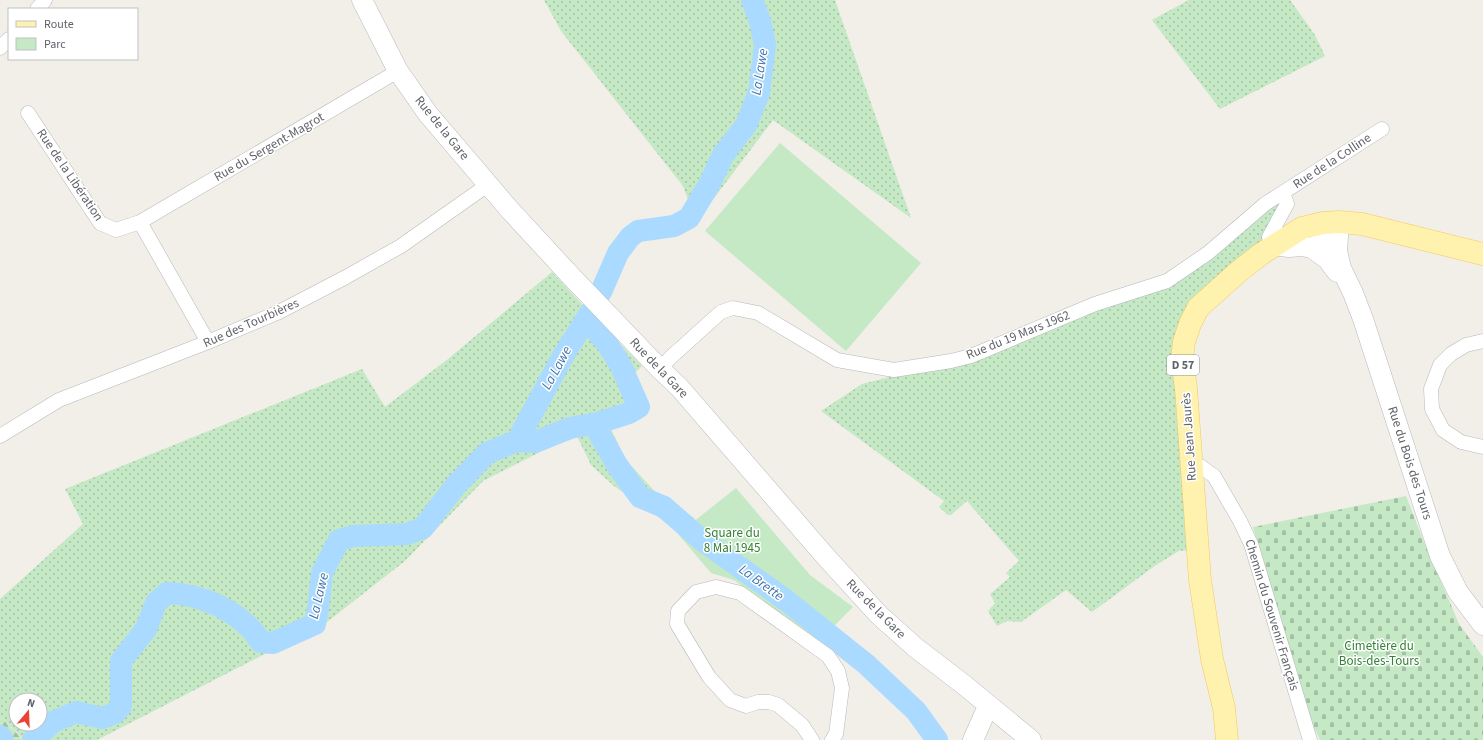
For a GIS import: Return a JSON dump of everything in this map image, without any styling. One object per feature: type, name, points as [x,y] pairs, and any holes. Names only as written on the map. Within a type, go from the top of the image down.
[{"type":"main road","name":"Rue de la Gare","points":[[362,0],[398,72],[428,114],[509,209],[569,274],[679,387],[826,557],[879,615],[916,648],[1031,740]]},
{"type":"main road","name":"Rue Jean Jaurès","points":[[1227,740],[1224,708],[1211,651],[1200,580],[1182,359],[1184,342],[1190,324],[1198,308],[1238,272],[1273,245],[1302,228],[1331,222],[1362,224],[1483,254]]},
{"type":"main road","points":[[1326,258],[1321,243],[1320,234],[1331,222]]},
{"type":"main road","points":[[1331,222],[1341,268],[1353,293]]},
{"type":"main road","points":[[1273,245],[1290,247],[1302,246],[1312,248],[1326,258],[1353,293]]},
{"type":"main road","name":"Rue du Bois des Tours","points":[[1353,293],[1440,556],[1458,592],[1483,625]]},
{"type":"main road","points":[[973,740],[985,712],[991,707]]},
{"type":"street","points":[[38,8],[45,0]]},
{"type":"street","points":[[0,48],[8,40]]},
{"type":"street","name":"Rue du Sergent-Magrot","points":[[140,222],[398,72]]},
{"type":"street","name":"Rue de la Libération","points":[[28,113],[100,223],[116,230],[140,222]]},
{"type":"street","name":"Rue de la Colline","points":[[1283,193],[1382,129]]},
{"type":"street","name":"Rue des Tourbières","points":[[0,436],[59,400],[208,342],[279,312],[402,246],[489,184]]},
{"type":"street","points":[[1273,245],[1269,237],[1287,204],[1283,193]]},
{"type":"street","name":"Rue du 19 Mars 1962","points":[[660,369],[671,357],[721,312],[733,308],[758,313],[837,360],[894,370],[951,361],[971,356],[1095,304],[1167,281],[1208,254],[1265,204],[1283,193]]},
{"type":"street","points":[[140,222],[208,342]]},
{"type":"street","points":[[1483,341],[1466,345],[1451,354],[1440,366],[1431,389],[1432,409],[1443,430],[1461,442],[1483,447]]},
{"type":"street","name":"Chemin du Souvenir Français","points":[[1191,462],[1200,466],[1214,476],[1240,521],[1251,544],[1310,740]]},
{"type":"street","points":[[812,740],[802,725],[778,705],[769,702],[758,702],[746,706],[730,700],[709,676],[677,624],[678,611],[696,592],[716,587],[740,593],[828,656],[838,671],[842,688],[836,734],[832,740]]},
{"type":"green space","points":[[544,0],[835,0],[911,218],[773,120],[696,222],[683,186],[561,31]]},
{"type":"green space","points":[[1189,0],[1290,0],[1315,35],[1325,56],[1220,109],[1152,20]]},
{"type":"green space","points":[[780,143],[921,263],[846,351],[705,231]]},
{"type":"green space","points":[[1283,193],[1274,228],[1190,324],[1197,549],[1179,551],[1156,565],[1092,612],[1066,590],[1021,622],[1007,621],[997,626],[988,611],[995,603],[990,594],[1010,577],[1006,573],[1019,561],[967,501],[951,515],[948,515],[939,507],[944,501],[821,411],[862,384],[971,356],[1167,281]]},
{"type":"green space","points":[[552,272],[642,366],[630,378],[644,410],[609,425],[626,460],[660,497],[694,518],[674,528],[614,486],[591,465],[576,434],[483,481],[405,561],[327,622],[97,740],[24,740],[16,732],[48,732],[48,692],[8,692],[8,724],[0,716],[0,599],[83,524],[65,489],[362,369],[385,407],[448,359]]},
{"type":"green space","name":"Square du 8 Mai 1945","points":[[736,488],[810,575],[853,607],[819,641],[734,580],[711,573],[678,534]]},
{"type":"green space","name":"Cimetière du Bois-des-Tours","points":[[1406,496],[1459,624],[1483,657],[1483,740],[1320,740],[1309,716],[1253,527]]},
{"type":"green space","points":[[0,716],[8,724],[8,732],[15,732],[23,740],[0,740]]},
{"type":"waterway","name":"La Lawe","points":[[601,292],[618,253],[630,237],[638,231],[674,226],[689,218],[710,183],[723,155],[746,125],[759,93],[765,45],[760,21],[752,0]]},
{"type":"waterway","name":"La Lawe","points":[[33,740],[53,722],[76,712],[102,718],[115,713],[121,706],[121,661],[146,629],[156,603],[167,593],[194,597],[208,601],[220,607],[243,622],[253,631],[261,642],[273,643],[315,624],[322,573],[339,540],[353,536],[407,534],[423,528],[456,485],[487,453],[517,441],[563,356],[590,313]]},
{"type":"waterway","name":"La Brette","points":[[587,320],[608,345],[621,366],[639,407],[629,413],[598,423],[599,433],[617,465],[640,497],[664,507],[703,541],[787,601],[866,664],[916,711],[937,740]]},
{"type":"waterway","points":[[517,441],[535,442],[570,428],[598,423]]},
{"type":"waterway","name":"La Lawe","points":[[0,736],[3,740]]}]
